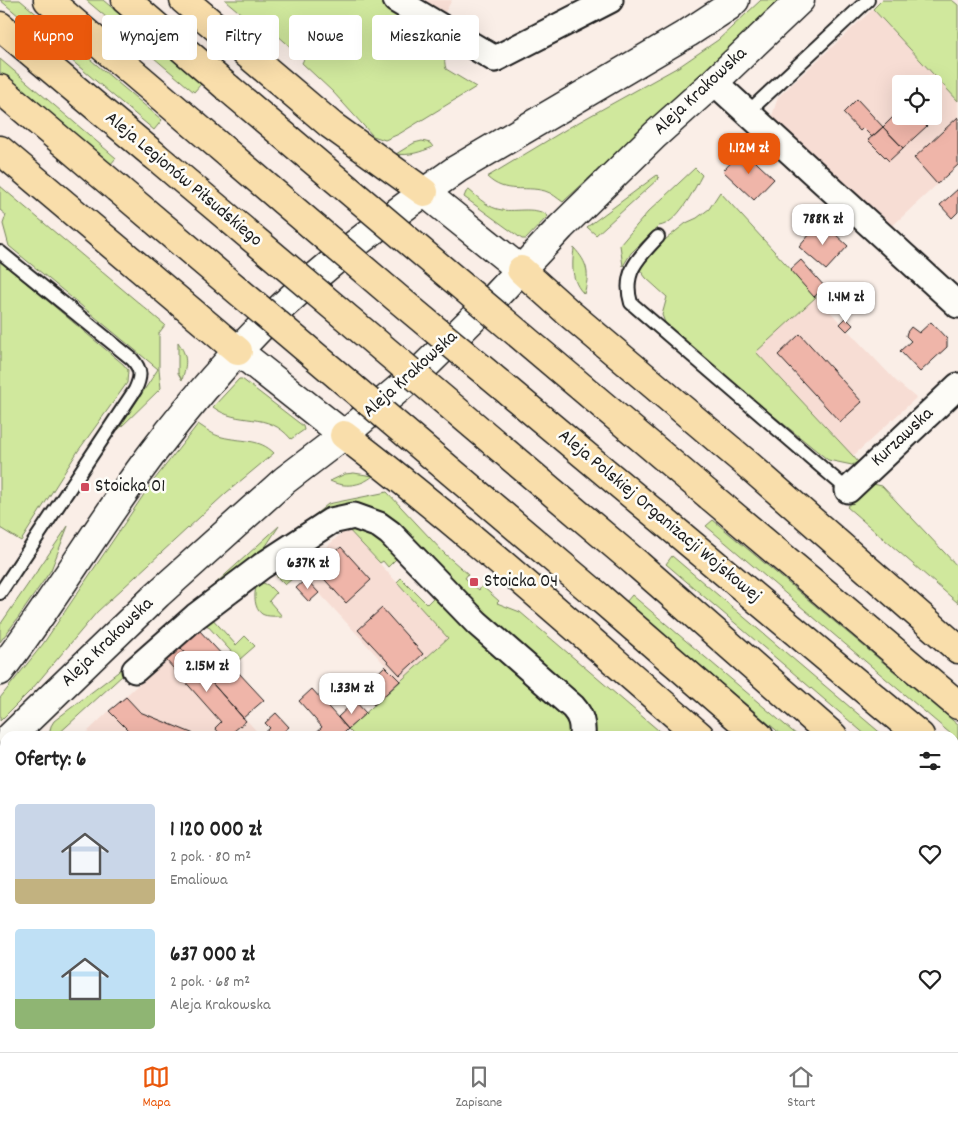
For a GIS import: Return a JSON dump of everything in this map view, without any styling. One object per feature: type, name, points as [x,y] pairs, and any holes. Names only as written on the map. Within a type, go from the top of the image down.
[{"type":"highway","name":"Aleja Polskiej Organizacji Wojskowej","points":[[48,0],[397,298],[914,731]]},
{"type":"highway","points":[[126,0],[958,705]]},
{"type":"highway","points":[[184,0],[331,125],[424,192]]},
{"type":"highway","name":"Aleja Legionów Piłsudskiego","points":[[0,26],[636,563],[827,731]]},
{"type":"highway","points":[[0,89],[599,597],[753,731]]},
{"type":"highway","points":[[0,150],[238,351]]},
{"type":"highway","points":[[521,270],[958,649]]},
{"type":"highway","points":[[344,435],[502,564],[694,731]]},
{"type":"main road","points":[[0,670],[28,635],[115,504],[189,406],[256,332],[327,267],[424,192],[498,144],[688,33],[735,0]]},
{"type":"main road","name":"Aleja Krakowska","points":[[19,731],[158,594],[285,480],[344,435],[422,369],[561,227],[800,0]]},
{"type":"main road","points":[[424,192],[521,270]]},
{"type":"main road","points":[[238,351],[344,435]]},
{"type":"street","points":[[396,0],[496,60],[610,0]]},
{"type":"street","points":[[714,82],[958,305]]},
{"type":"street","name":"Kurzawska","points":[[848,490],[958,386]]},
{"type":"street","points":[[135,670],[196,616],[262,566],[332,521],[354,516],[379,525],[390,533],[477,623],[579,713],[582,721],[582,731]]},
{"type":"lane","points":[[748,112],[868,0]]},
{"type":"lane","points":[[658,237],[637,259],[630,273],[628,292],[631,304],[848,490]]},
{"type":"lane","points":[[0,252],[132,359],[138,366],[141,374],[136,390],[0,593]]},
{"type":"shaded area","points":[[420,0],[452,0],[444,14]]},
{"type":"shaded area","points":[[873,9],[934,75],[892,75],[892,125],[942,125],[942,84],[958,101],[958,165],[889,229],[771,119],[778,97]]},
{"type":"shaded area","points":[[816,297],[897,382],[916,398],[853,456],[756,352]]},
{"type":"shaded area","points":[[347,528],[448,638],[400,681],[300,572]]},
{"type":"shaded area","points":[[180,647],[256,731],[88,731]]},
{"type":"green space","points":[[0,0],[20,0],[38,15],[18,15]]},
{"type":"green space","points":[[86,0],[103,0],[120,15],[104,15]]},
{"type":"green space","points":[[225,0],[382,0],[405,15],[372,15],[372,60],[445,60],[446,69],[476,87],[399,134],[385,140],[373,136],[333,92],[302,63],[304,60],[362,60],[362,15],[289,15],[289,46],[279,37],[279,15],[243,15]]},
{"type":"green space","points":[[761,0],[781,0],[563,202],[545,191],[508,188],[494,183],[487,177],[570,127],[680,66],[718,40]]},
{"type":"green space","points":[[882,0],[952,0],[958,5],[958,101],[942,84],[942,75],[934,75],[873,9]]},
{"type":"green space","points":[[0,59],[116,158],[110,165],[0,72]]},
{"type":"green space","points":[[71,60],[91,60],[162,120],[154,130]]},
{"type":"green space","points":[[156,60],[173,60],[201,84],[194,92]]},
{"type":"green space","points":[[422,141],[430,143],[433,147],[410,154],[396,154],[414,143]]},
{"type":"green space","points":[[695,168],[702,175],[684,205],[672,219],[666,224],[659,226],[631,253],[623,266],[620,245],[648,212]]},
{"type":"green space","points":[[657,175],[659,178],[596,235],[587,227]]},
{"type":"green space","points":[[0,186],[165,325],[159,333],[161,388],[118,430],[158,369],[9,246],[3,224],[6,215],[0,210]]},
{"type":"green space","points":[[469,190],[484,203],[497,209],[532,210],[548,216],[526,239],[522,239],[464,197]]},
{"type":"green space","points":[[720,192],[816,297],[756,352],[858,462],[852,465],[828,460],[668,330],[662,315],[667,297],[640,270],[645,256],[686,223],[709,209]]},
{"type":"green space","points":[[574,248],[585,264],[587,280],[584,294],[577,284],[573,273]]},
{"type":"green space","points":[[0,261],[128,370],[127,383],[78,451],[21,541],[0,528]]},
{"type":"green space","points":[[178,342],[186,360],[182,380],[178,373]]},
{"type":"green space","points":[[239,379],[242,379],[303,426],[304,430],[291,439],[282,430],[263,421],[233,416],[213,407]]},
{"type":"green space","points":[[198,424],[219,436],[250,441],[268,448],[274,453],[226,493],[97,612],[32,689],[0,721],[0,698],[43,644],[151,484]]},
{"type":"green space","points":[[354,473],[373,476],[363,482],[352,485],[341,485],[330,481],[345,474]]},
{"type":"green space","points":[[873,484],[882,486],[958,567],[958,603],[847,507]]},
{"type":"green space","points":[[387,492],[445,554],[468,574],[465,578],[479,590],[482,586],[499,601],[497,603],[520,612],[659,731],[595,731],[594,721],[588,707],[506,639],[393,524],[294,532],[328,504]]},
{"type":"green space","points":[[713,520],[958,725],[958,731],[947,731],[706,526]]},
{"type":"green space","points":[[68,526],[51,570],[0,642],[0,625]]},
{"type":"green space","points":[[279,526],[258,558],[225,582],[61,731],[50,731],[54,721],[118,672]]},
{"type":"green space","points":[[345,526],[364,527],[397,554],[396,559],[388,567],[383,561],[380,563]]},
{"type":"green space","points":[[672,556],[878,731],[861,731],[666,564]]},
{"type":"green space","points":[[288,561],[293,562],[301,571],[285,585],[277,577],[276,570]]},
{"type":"green space","points":[[401,578],[427,604],[438,593],[570,717],[570,731],[350,731],[348,729],[448,638],[397,582]]},
{"type":"green space","points":[[263,583],[276,593],[269,601],[282,616],[264,615],[257,609],[256,587]]},
{"type":"green space","points":[[632,595],[792,731],[777,731],[626,602]]},
{"type":"green space","points":[[210,616],[236,645],[245,636],[255,646],[239,660],[205,623]]},
{"type":"building","points":[[857,99],[883,127],[872,137],[863,128],[860,131],[843,113]]},
{"type":"building","points":[[958,117],[958,165],[937,184],[914,158]]},
{"type":"building","points":[[892,118],[892,125],[927,126],[903,148],[883,127]]},
{"type":"building","points":[[883,127],[903,148],[889,161],[868,140]]},
{"type":"building","points":[[743,150],[774,179],[754,200],[723,171]]},
{"type":"building","points":[[958,189],[958,212],[952,218],[940,205]]},
{"type":"building","points":[[821,221],[848,246],[826,270],[799,247]]},
{"type":"building","points":[[801,260],[825,287],[814,297],[790,270]]},
{"type":"building","points":[[846,318],[853,325],[847,331],[840,324]]},
{"type":"building","points":[[931,322],[947,339],[947,347],[920,372],[900,351],[911,341],[906,336],[911,327],[919,333]]},
{"type":"building","points":[[800,334],[862,402],[840,422],[778,355]]},
{"type":"building","points":[[341,547],[371,580],[346,603],[316,570]]},
{"type":"building","points":[[306,579],[319,593],[309,602],[296,588]]},
{"type":"building","points":[[382,608],[423,654],[400,675],[358,630]]},
{"type":"building","points":[[199,630],[264,700],[243,718],[180,647]]},
{"type":"building","points":[[180,647],[246,721],[234,731],[218,731],[215,728],[221,722],[166,660]]},
{"type":"building","points":[[385,666],[400,681],[374,705],[360,690]]},
{"type":"building","points":[[312,689],[348,729],[346,731],[318,731],[322,727],[299,701]]},
{"type":"building","points":[[126,697],[140,712],[187,731],[129,731],[109,711]]},
{"type":"building","points":[[355,701],[366,713],[348,729],[338,717]]},
{"type":"building","points":[[276,713],[289,727],[284,731],[267,731],[270,728],[265,723]]},
{"type":"place","name":"Stoicka 01","points":[[85,487]]},
{"type":"place","name":"Stoicka 04","points":[[474,582]]}]
